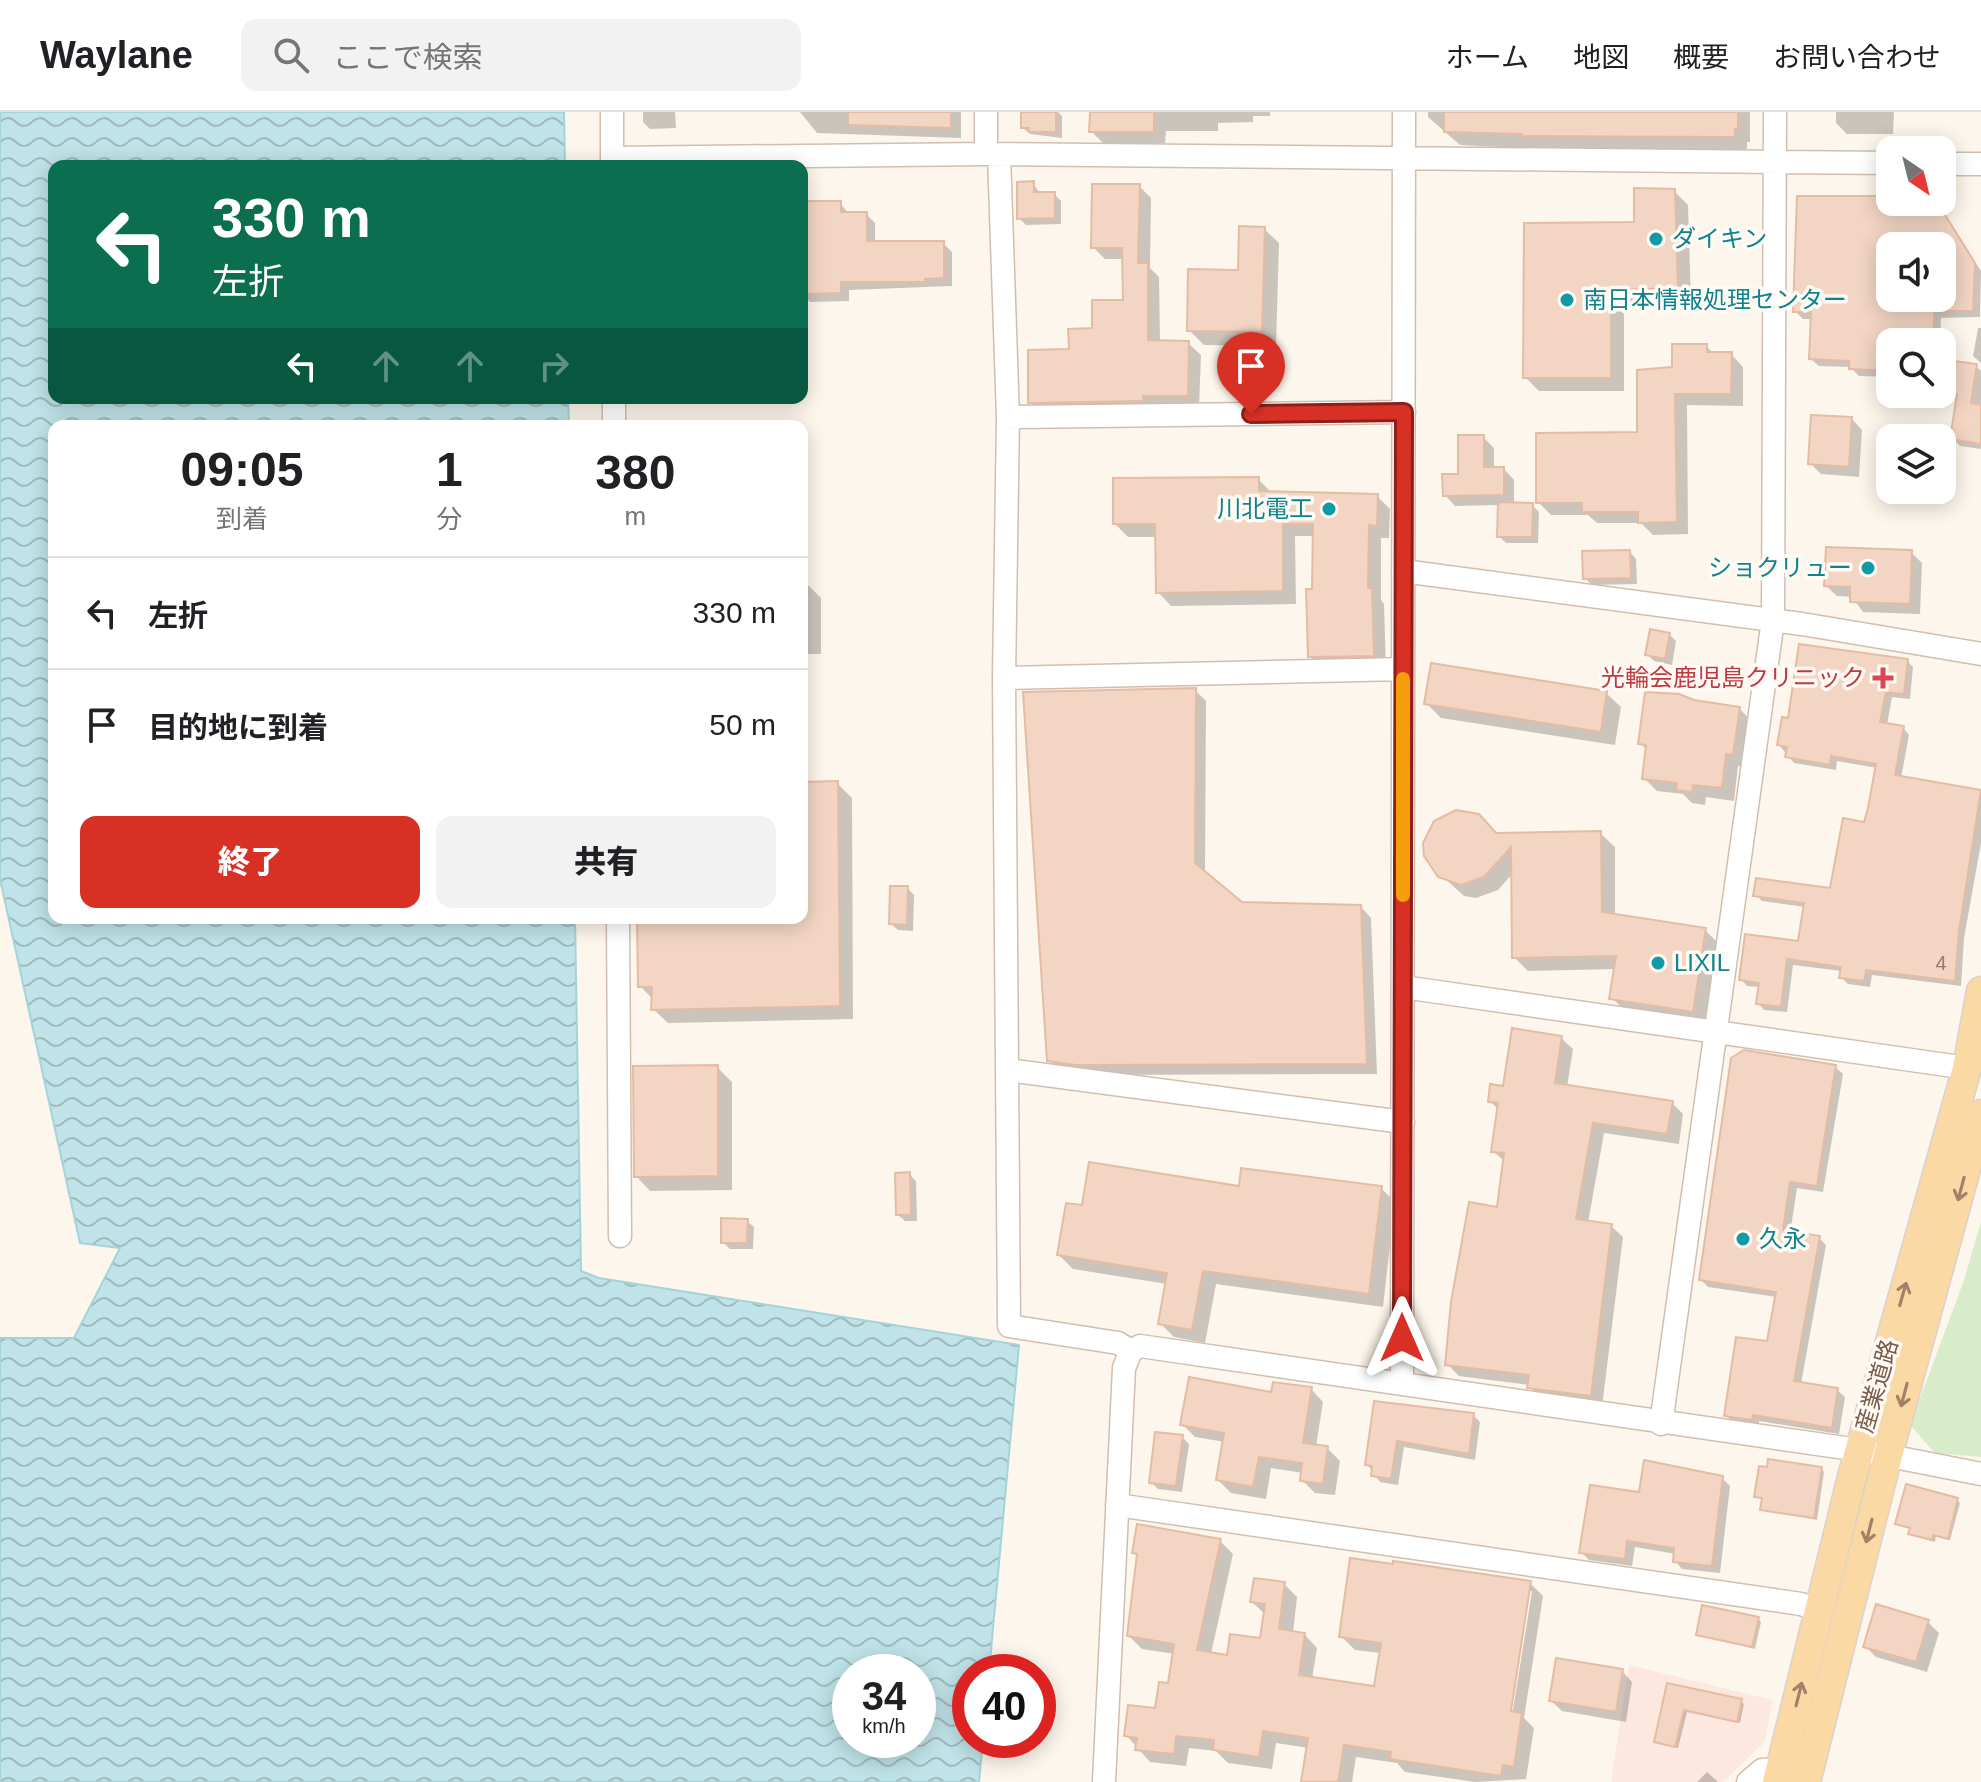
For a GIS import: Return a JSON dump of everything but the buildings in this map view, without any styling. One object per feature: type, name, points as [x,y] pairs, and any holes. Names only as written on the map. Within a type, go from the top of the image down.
[{"type":"main road","name":"産業道路","points":[[1778,1776],[1859,1450],[1967,1068],[1981,991]]},
{"type":"main road","name":"産業道路","points":[[1806,1782],[1888,1455],[1981,1114]]},
{"type":"street","points":[[612,112],[612,160]]},
{"type":"street","points":[[986,112],[993,155],[1008,417],[1004,678],[1009,1326],[1118,1343],[1131,1351]]},
{"type":"street","points":[[1402,1383],[1404,112]]},
{"type":"street","points":[[1661,1424],[1773,620],[1775,112]]},
{"type":"street","points":[[721,160],[993,155],[1876,163]]},
{"type":"street","points":[[1956,164],[1981,164]]},
{"type":"street","points":[[1008,417],[1404,412]]},
{"type":"street","points":[[1403,571],[1773,620],[1981,654]]},
{"type":"street","points":[[1004,678],[1403,669]]},
{"type":"street","points":[[618,924],[620,1236]]},
{"type":"street","points":[[1403,987],[1967,1068]]},
{"type":"street","points":[[1007,1070],[1403,1122]]},
{"type":"street","points":[[1104,1782],[1124,1368],[1131,1351],[1140,1346],[1661,1424],[1859,1450],[1981,1474]]},
{"type":"street","points":[[1117,1505],[1801,1604],[1820,1611]]},
{"type":"street","points":[[1748,1782],[1762,1770],[1778,1776]]},
{"type":"shaded area","points":[[1629,1665],[1773,1700],[1764,1743],[1723,1782],[1611,1782]]},
{"type":"green space","points":[[1981,1222],[1981,1457],[1935,1453],[1910,1425],[1963,1283]]},
{"type":"water","points":[[0,112],[564,112],[565,160],[48,160],[48,404],[568,404],[569,420],[48,420],[48,924],[575,924],[581,1271],[599,1278],[1019,1345],[991,1654],[952,1654],[952,1758],[981,1758],[979,1782],[0,1782],[0,1338],[74,1338],[120,1248],[80,1243],[0,879]]},
{"type":"slow traffic","points":[[1403,679],[1403,895]]},
{"type":"place","name":"ダイキン","points":[[1656,239]]},
{"type":"place","name":"南日本情報処理センター","points":[[1567,300]]},
{"type":"place","name":"川北電工","points":[[1329,509]]},
{"type":"place","name":"ショクリュー","points":[[1868,568]]},
{"type":"place","name":"光輪会鹿児島クリニック","points":[[1883,678]]},
{"type":"place","name":"LIXIL","points":[[1658,963]]},
{"type":"place","name":"久永","points":[[1743,1239]]},
{"type":"route","points":[[1251,414],[1404,412],[1402,1338]]}]
